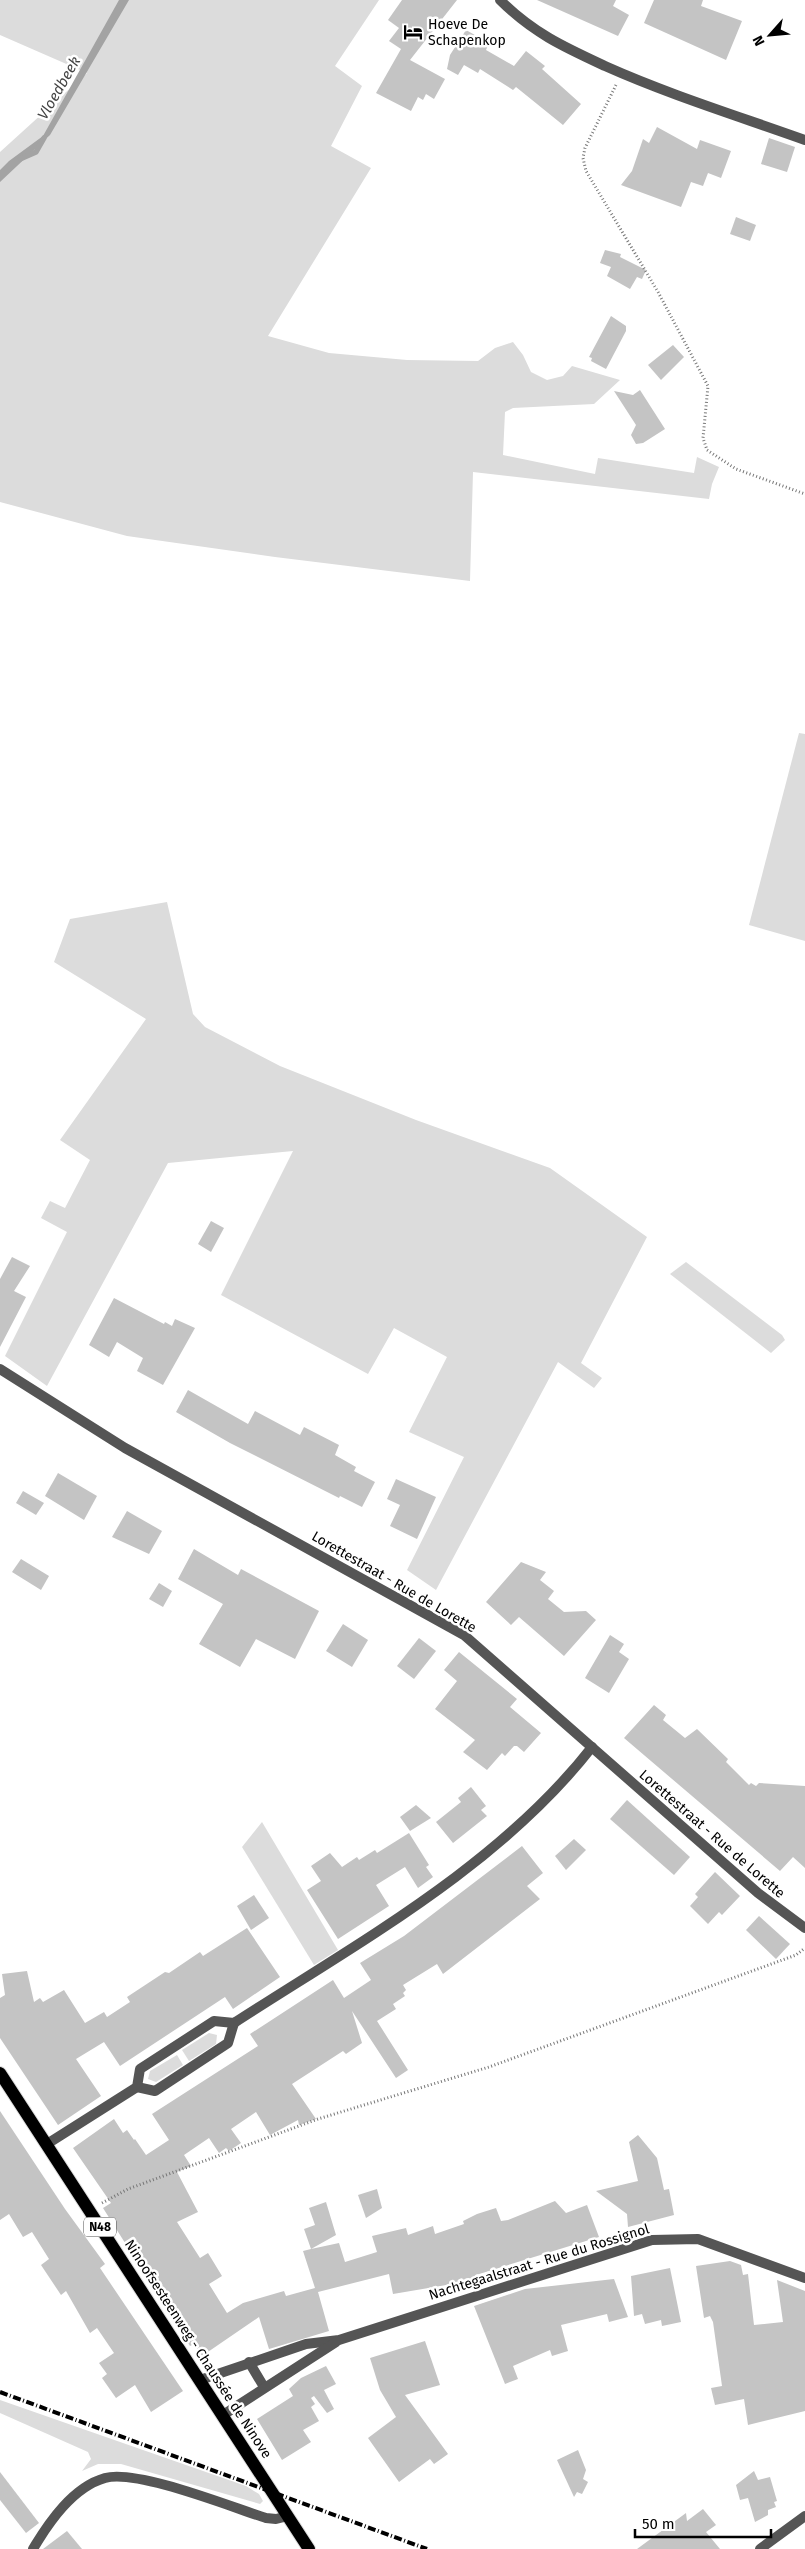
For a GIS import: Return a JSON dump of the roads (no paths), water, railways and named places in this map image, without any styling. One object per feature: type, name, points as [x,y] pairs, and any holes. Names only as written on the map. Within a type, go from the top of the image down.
[{"type":"main road","name":"Ninoofsesteenweg - Chaussée de Ninove","points":[[0,2073],[288,2516]]},
{"type":"main road","name":"N48","points":[[288,2516],[309,2549]]},
{"type":"street","points":[[500,0],[519,19],[538,33],[621,73],[674,95],[805,140]]},
{"type":"street","name":"Lorettestraat - Rue de Lorette","points":[[0,1369],[125,1448],[451,1627],[480,1648],[758,1893],[805,1928]]},
{"type":"street","points":[[137,2087],[140,2069],[214,2021],[234,2023],[422,1900],[481,1858],[518,1827],[575,1769],[592,1747]]},
{"type":"street","points":[[47,2144],[137,2087],[155,2091],[228,2043],[234,2023]]},
{"type":"street","name":"Nachtegaalstraat - Rue du Rossignol","points":[[200,2380],[306,2344],[339,2340],[652,2240],[698,2239],[805,2278]]},
{"type":"street","name":"Nachtegaalstraat - Rue du Rossignol","points":[[223,2415],[264,2386],[339,2340]]},
{"type":"street","points":[[249,2362],[264,2386]]},
{"type":"street","points":[[33,2549],[74,2495],[105,2478],[121,2476],[142,2480],[266,2518],[276,2519],[288,2516]]},
{"type":"street","points":[[760,2549],[805,2516]]},
{"type":"waterway","name":"Vloedbeek","points":[[20,159],[36,152],[44,138]]},
{"type":"railway","points":[[0,2392],[427,2549]]},
{"type":"place","name":"Hoeve De Schapenkop","points":[[413,32]]}]
